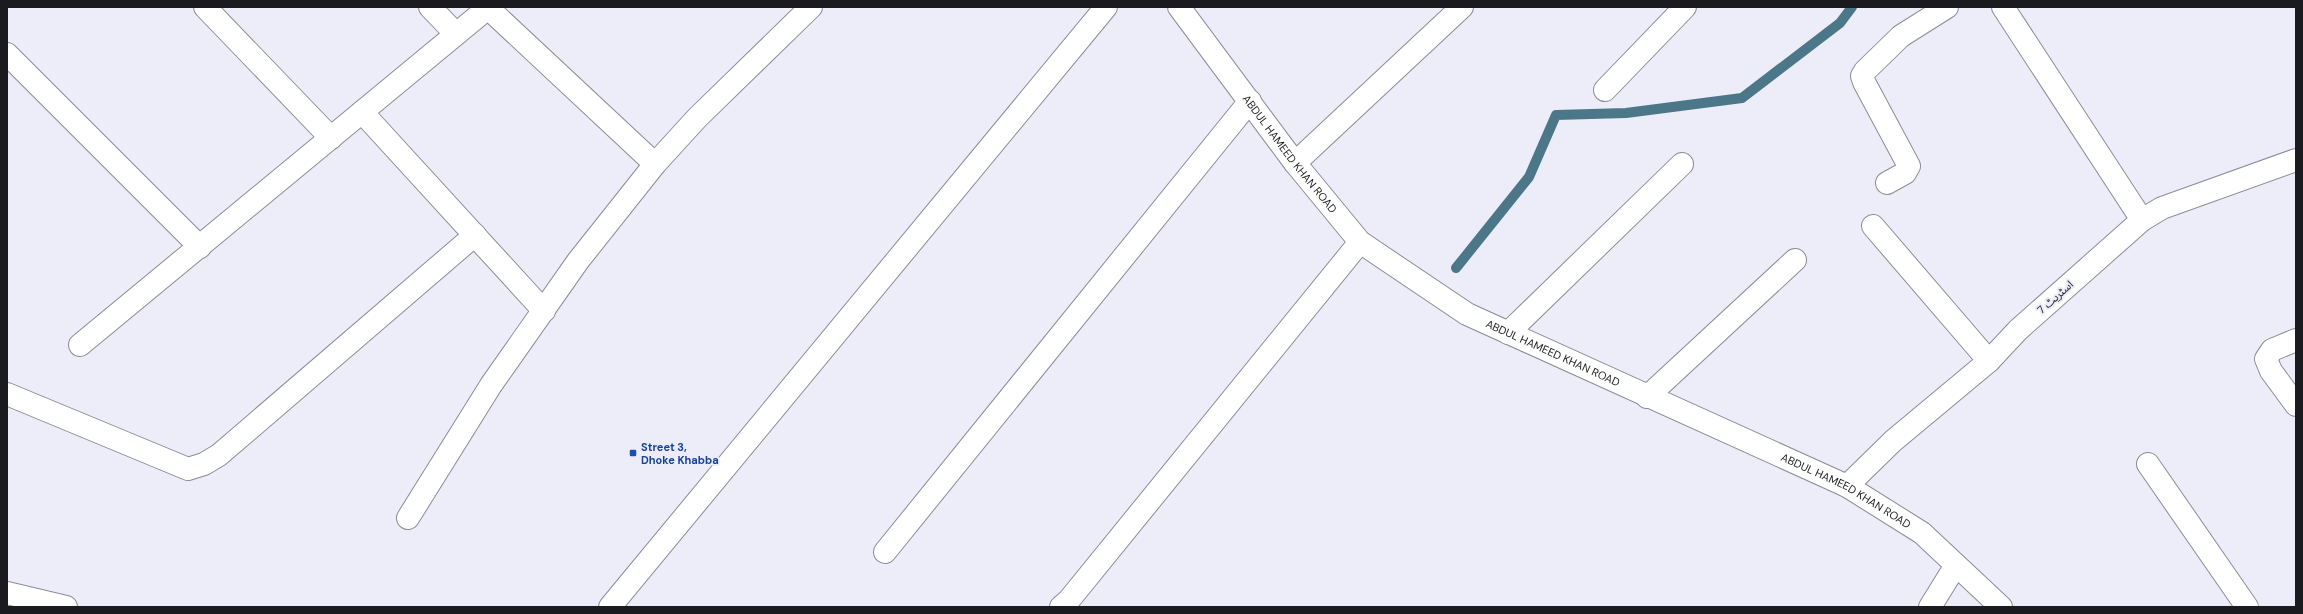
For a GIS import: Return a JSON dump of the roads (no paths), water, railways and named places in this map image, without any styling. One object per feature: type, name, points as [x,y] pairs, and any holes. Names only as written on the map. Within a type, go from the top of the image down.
[{"type":"street","points":[[205,7],[331,138]]},
{"type":"street","points":[[430,7],[456,34]]},
{"type":"street","points":[[408,518],[491,385],[578,261],[655,164],[697,118],[812,7]]},
{"type":"street","points":[[610,607],[1106,7]]},
{"type":"street","name":"ABDUL HAMEED KHAN ROAD","points":[[1179,7],[1295,163],[1360,242],[1467,314],[1846,486],[1922,533],[2001,607]]},
{"type":"street","points":[[1295,163],[1462,7]]},
{"type":"street","points":[[1605,90],[1685,7]]},
{"type":"street","points":[[1887,184],[1905,173],[1909,166],[1862,76],[1865,71],[1901,36],[1947,7]]},
{"type":"street","points":[[2003,7],[2142,220]]},
{"type":"street","points":[[80,345],[488,8],[655,164]]},
{"type":"street","points":[[7,54],[200,246]]},
{"type":"street","points":[[885,552],[1250,101]]},
{"type":"street","points":[[362,112],[544,310]]},
{"type":"street","name":"اسٹریٹ 7","points":[[1846,486],[1893,441],[1989,361],[2018,330],[2142,220],[2162,208],[2296,160]]},
{"type":"street","points":[[1508,333],[1682,164]]},
{"type":"street","points":[[1873,226],[1989,361]]},
{"type":"street","points":[[7,394],[188,468],[204,464],[219,455],[475,235]]},
{"type":"street","points":[[1061,607],[1069,600],[1360,242]]},
{"type":"street","points":[[1647,396],[1795,260]]},
{"type":"street","points":[[2296,340],[2272,350],[2266,360],[2271,371],[2296,405]]},
{"type":"street","points":[[2148,464],[2247,607]]},
{"type":"street","points":[[1930,607],[1956,565]]},
{"type":"street","points":[[7,593],[66,607]]},
{"type":"waterway","points":[[1456,268],[1529,177],[1556,115],[1626,113],[1742,98],[1840,23],[1852,7]]},
{"type":"place","name":"Street 3, Dhoke Khabba","points":[[633,453]]}]
